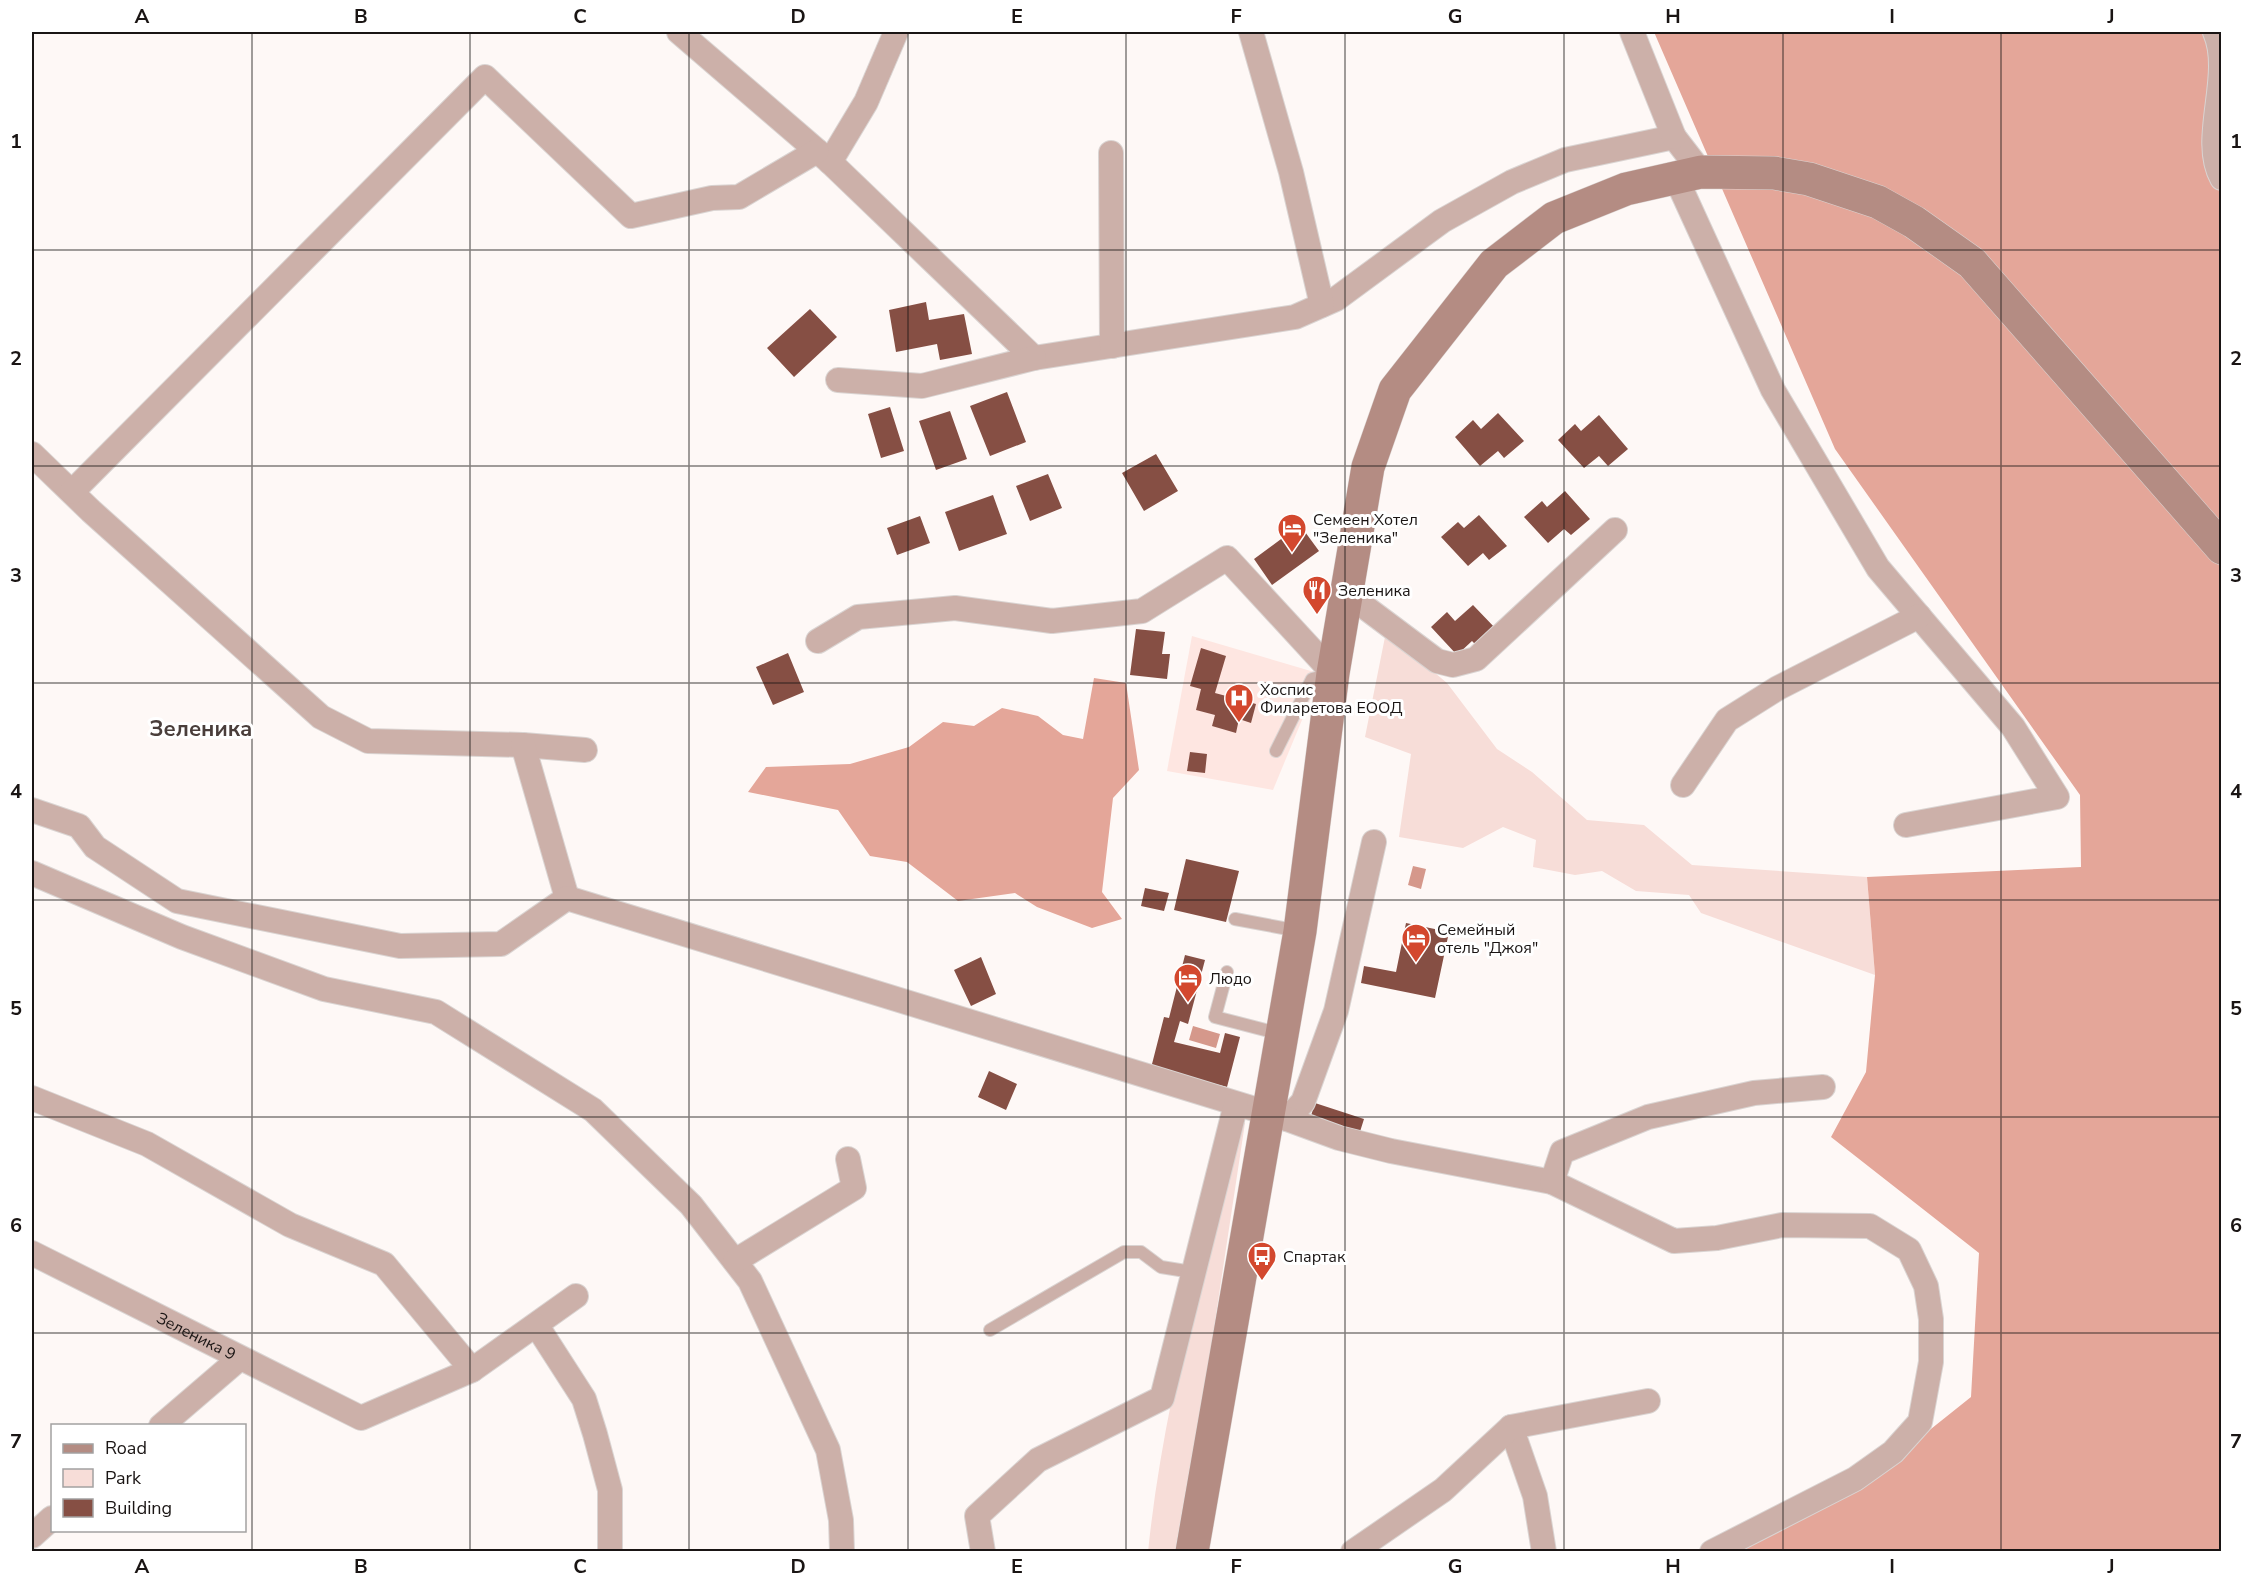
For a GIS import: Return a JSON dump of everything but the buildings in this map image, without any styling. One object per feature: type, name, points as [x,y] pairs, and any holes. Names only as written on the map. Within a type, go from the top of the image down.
[{"type":"main road","points":[[1192,1551],[1278,1116],[1282,1034],[1300,931],[1333,673],[1368,467],[1395,390],[1494,264],[1554,218],[1626,189],[1689,175],[1774,173],[1809,178],[1878,202],[1914,222],[1972,262],[2222,548]]},
{"type":"street","points":[[679,32],[824,156],[1034,358]]},
{"type":"street","points":[[72,492],[485,77],[631,216],[712,198],[739,197],[824,156],[866,102],[896,32]]},
{"type":"street","points":[[1251,32],[1291,172],[1322,305]]},
{"type":"street","points":[[1632,32],[1773,390],[1878,568],[2013,727],[2057,797],[1906,825]]},
{"type":"street","points":[[2215,32],[2220,44],[2220,64],[2219,106],[2214,145],[2222,178]]},
{"type":"street","points":[[838,380],[922,386],[1034,358],[1295,317],[1336,299],[1442,221],[1512,182],[1565,160],[1674,136]]},
{"type":"street","points":[[1111,153],[1112,346]]},
{"type":"street","points":[[32,454],[321,717],[368,741],[523,745],[585,750]]},
{"type":"street","points":[[1346,593],[1437,661],[1453,665],[1476,659],[1615,530]]},
{"type":"street","points":[[818,641],[858,617],[955,608],[1052,621],[1142,611],[1227,558],[1333,673]]},
{"type":"street","points":[[1683,784],[1727,720],[1778,688],[1919,616]]},
{"type":"street","points":[[523,745],[567,898]]},
{"type":"street","points":[[32,810],[79,826],[94,847],[177,901],[369,941],[400,946],[501,944],[567,898]]},
{"type":"street","points":[[1278,1116],[1303,1102],[1336,1011],[1374,842]]},
{"type":"street","points":[[32,873],[182,937],[324,989],[436,1012],[593,1110],[691,1205],[750,1281],[828,1450],[842,1520],[842,1551]]},
{"type":"street","points":[[567,898],[1278,1116],[1339,1138],[1391,1151],[1552,1182],[1674,1241],[1717,1238],[1782,1225],[1870,1226],[1909,1250],[1926,1286],[1931,1318],[1931,1362],[1920,1422],[1893,1452],[1855,1479],[1712,1551]]},
{"type":"street","points":[[1552,1182],[1562,1152],[1648,1117],[1754,1093],[1823,1088]]},
{"type":"street","points":[[32,1098],[147,1144],[290,1225],[384,1264],[472,1370],[537,1326],[576,1296]]},
{"type":"street","points":[[983,1551],[977,1516],[1038,1460],[1162,1398],[1236,1104]]},
{"type":"street","points":[[735,1261],[854,1188],[848,1159]]},
{"type":"street","name":"Зеленика 9","points":[[32,1253],[239,1359],[361,1418],[472,1370]]},
{"type":"street","points":[[537,1326],[584,1399],[590,1417],[610,1490],[610,1551]]},
{"type":"street","points":[[162,1424],[239,1359]]},
{"type":"street","points":[[1353,1551],[1443,1490],[1511,1427],[1648,1401]]},
{"type":"street","points":[[1511,1427],[1535,1496],[1544,1551]]},
{"type":"street","points":[[32,1536],[51,1519]]},
{"type":"lane","points":[[1276,751],[1312,680],[1333,673]]},
{"type":"lane","points":[[1235,919],[1300,931]]},
{"type":"lane","points":[[1227,972],[1215,1017],[1282,1034]]},
{"type":"lane","points":[[990,1330],[1124,1252],[1141,1252],[1161,1267],[1192,1272]]},
{"type":"shaded area","points":[[1654,32],[2221,32],[2221,1551],[1723,1551],[1862,1484],[1971,1397],[1979,1253],[1831,1137],[1866,1072],[1875,975],[1867,877],[2081,867],[2080,795],[1835,449]]},
{"type":"shaded area","name":"Хоспис Филаретова ЕООД","points":[[1192,636],[1321,674],[1273,790],[1167,771]]},
{"type":"shaded area","points":[[1094,678],[1126,683],[1139,770],[1113,798],[1102,892],[1122,919],[1092,928],[1037,907],[1015,893],[958,901],[907,862],[870,856],[838,810],[748,792],[766,767],[850,764],[909,747],[943,722],[974,726],[1002,708],[1038,716],[1063,735],[1083,739]]},
{"type":"shaded area","points":[[1413,866],[1426,869],[1421,889],[1408,885]]},
{"type":"shaded area","points":[[1193,1026],[1220,1034],[1216,1048],[1189,1040]]},
{"type":"green space","points":[[1386,632],[1447,683],[1497,749],[1532,772],[1587,820],[1644,825],[1692,865],[1867,877],[1875,975],[1701,913],[1689,895],[1636,891],[1602,871],[1575,875],[1533,867],[1536,840],[1503,827],[1463,848],[1399,837],[1411,754],[1365,737]]},
{"type":"green space","points":[[1238,1119],[1245,1123],[1212,1341],[1175,1551],[1148,1552],[1174,1388]]},
{"type":"place","name":"Семеен Хотел \"Зеленика\"","points":[[1292,554]]},
{"type":"place","name":"Зеленика","points":[[1317,616]]},
{"type":"place","name":"Хоспис Филаретова ЕООД","points":[[1239,724]]},
{"type":"place","name":"Семейный отель \"Джоя\"","points":[[1416,964]]},
{"type":"place","name":"Людо","points":[[1188,1004]]},
{"type":"place","name":"Спартак","points":[[1262,1282]]},
{"type":"district","name":"Зеленика","points":[[201,728]]}]
